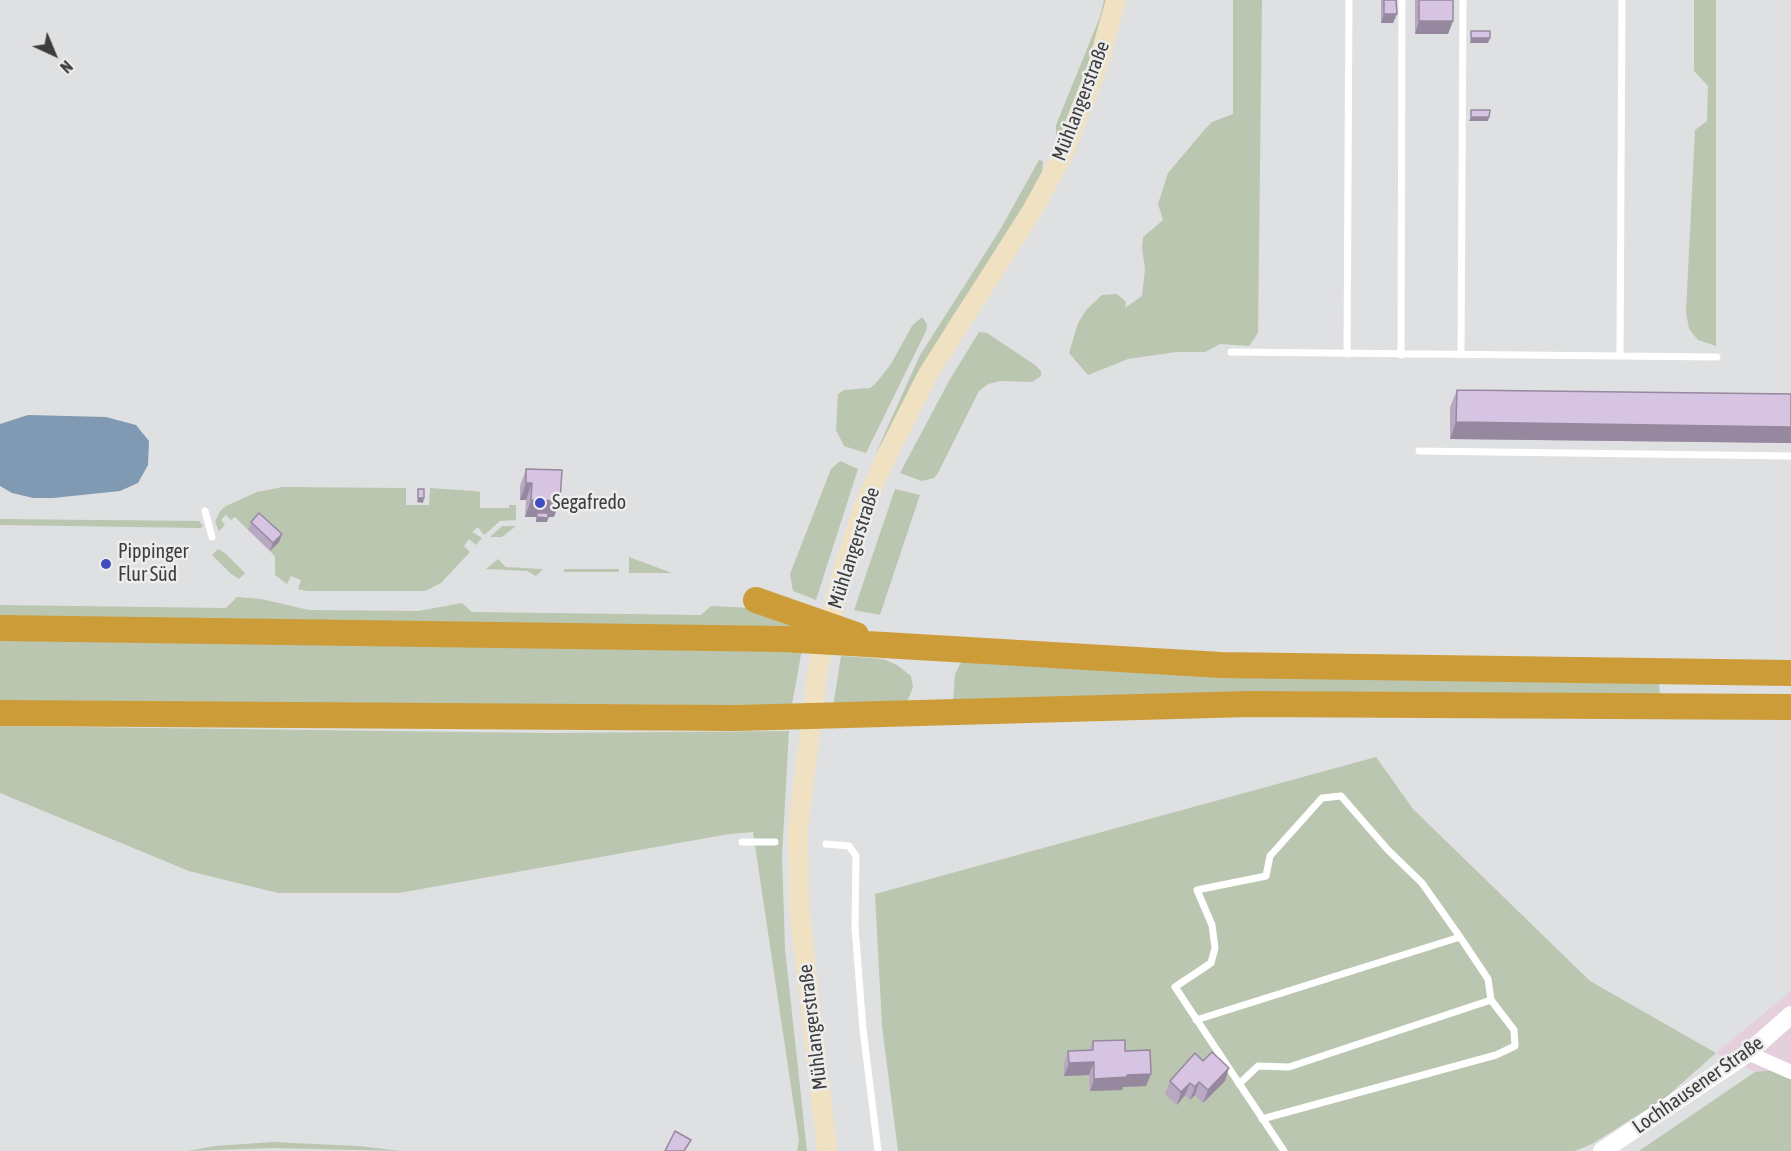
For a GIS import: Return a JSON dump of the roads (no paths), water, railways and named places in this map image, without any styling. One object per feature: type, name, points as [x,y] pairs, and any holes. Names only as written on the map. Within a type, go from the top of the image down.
[{"type":"highway","points":[[756,600],[885,645]]},
{"type":"highway","points":[[0,628],[783,639],[1221,665],[1791,673]]},
{"type":"highway","points":[[0,713],[737,718],[1250,704],[1791,707]]},
{"type":"main road","name":"Mühlangerstraße","points":[[827,1151],[799,907],[798,827],[818,667],[842,575],[869,496],[928,374],[1033,209],[1064,153],[1097,68],[1116,0]]},
{"type":"street","name":"Lochhausener Straße","points":[[1602,1151],[1748,1053],[1791,1016]]},
{"type":"street","points":[[1748,1053],[1791,1072]]},
{"type":"lane","points":[[1347,354],[1349,0]]},
{"type":"lane","points":[[1401,354],[1402,0]]},
{"type":"lane","points":[[1461,355],[1463,0]]},
{"type":"lane","points":[[1620,356],[1622,0]]},
{"type":"lane","points":[[1231,352],[1717,357]]},
{"type":"lane","points":[[1419,451],[1791,456]]},
{"type":"lane","points":[[205,511],[212,537]]},
{"type":"lane","points":[[1262,1119],[1496,1055],[1515,1046],[1514,1030],[1491,1000],[1488,980],[1460,937],[1422,883],[1388,850],[1341,796],[1322,798],[1270,856],[1266,876],[1197,890],[1212,925],[1215,948],[1210,963],[1175,987],[1196,1020],[1262,1119],[1284,1151]]},
{"type":"lane","points":[[742,842],[775,842]]},
{"type":"lane","points":[[826,844],[849,846],[856,856],[857,950],[863,1029],[878,1151]]},
{"type":"lane","points":[[1196,1020],[1460,937]]},
{"type":"lane","points":[[1239,1084],[1258,1066],[1289,1067],[1491,1000]]},
{"type":"water","points":[[28,415],[106,417],[136,425],[149,441],[148,465],[138,483],[120,491],[53,498],[33,498],[12,493],[0,486],[0,424]]},
{"type":"place","name":"Segafredo","points":[[540,503]]},
{"type":"place","name":"Pippinger Flur Süd","points":[[106,564]]}]
